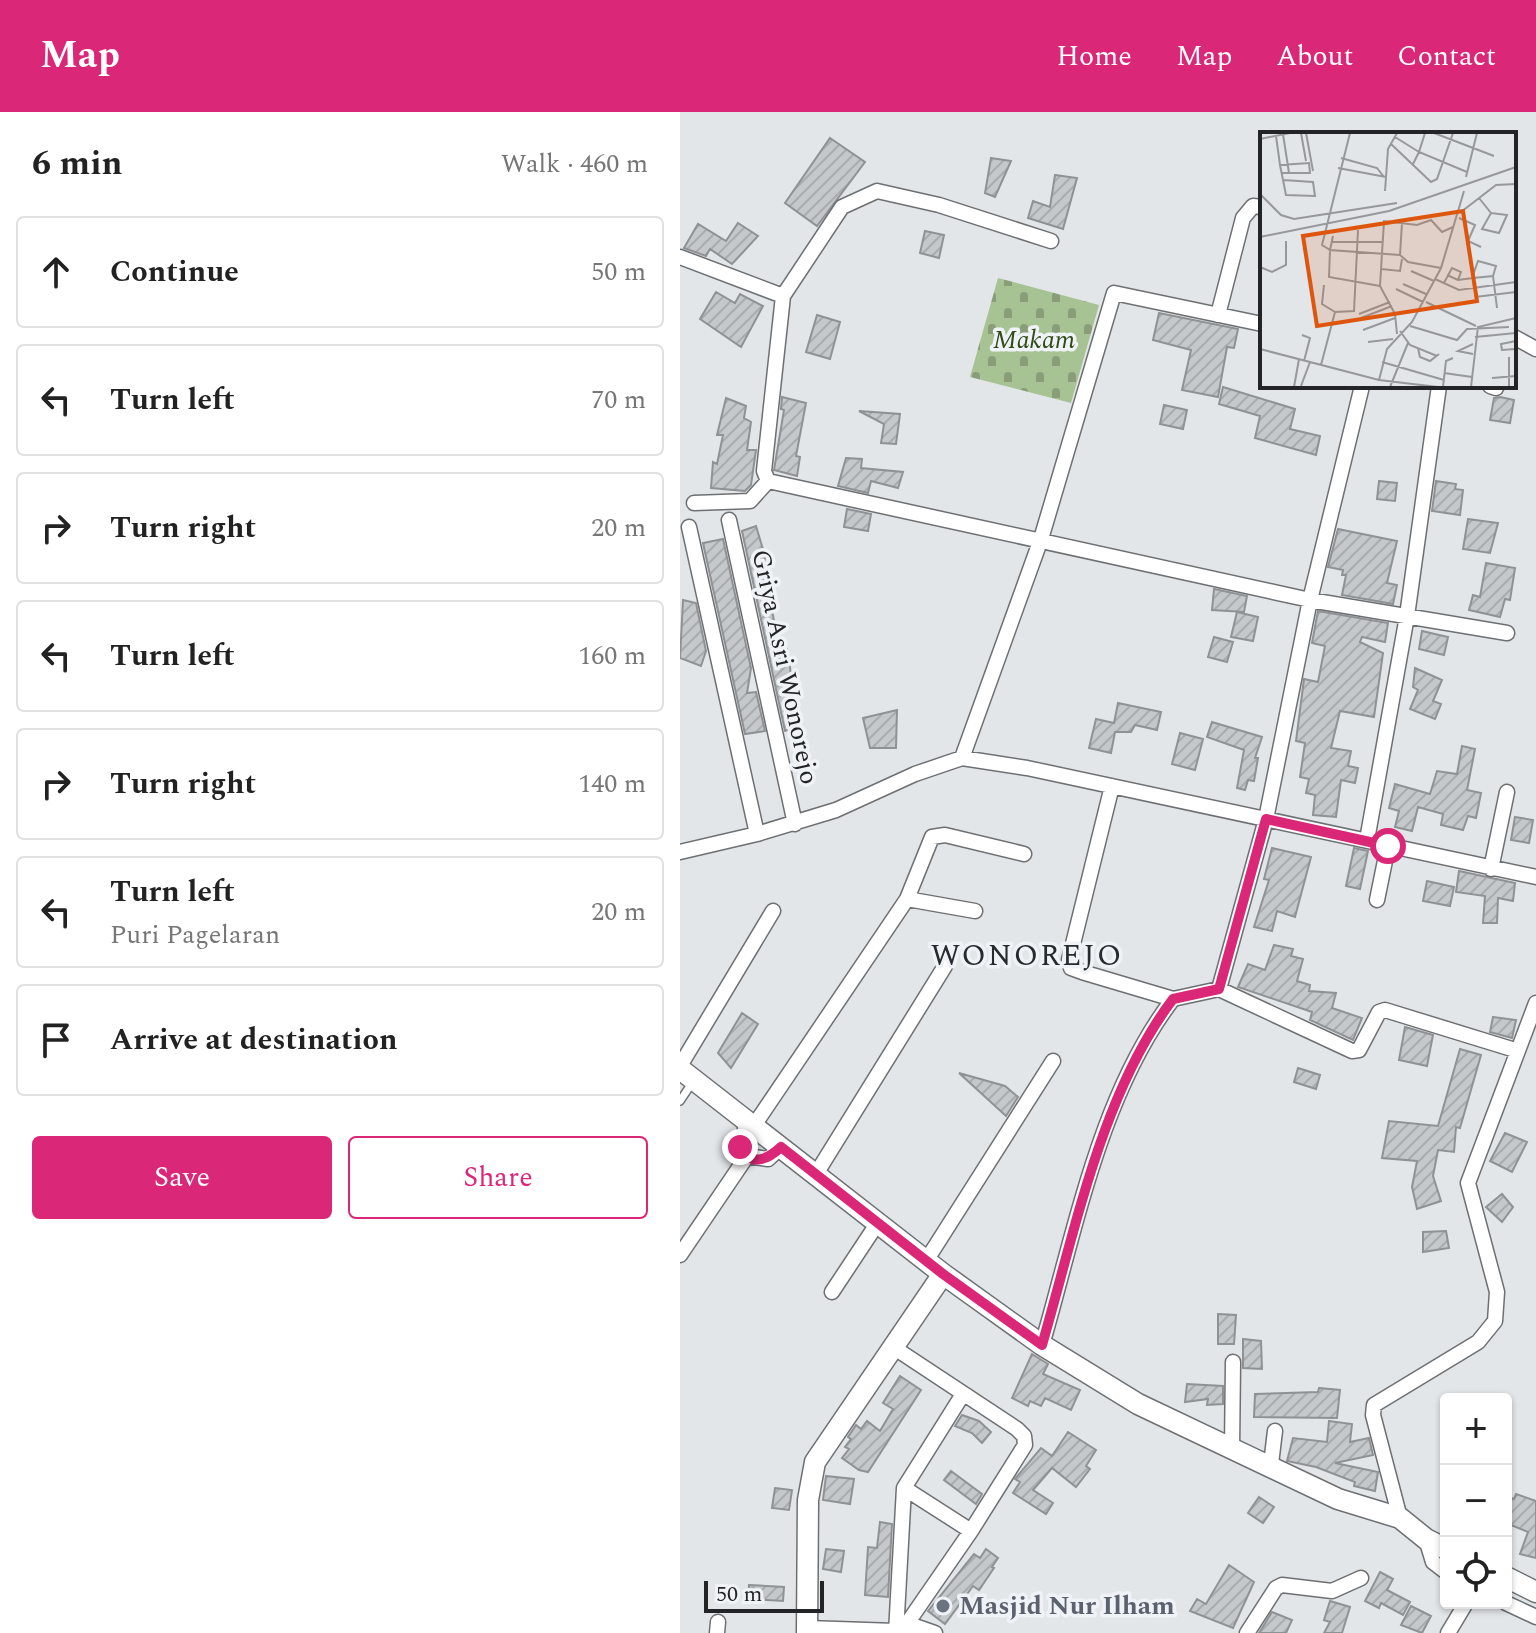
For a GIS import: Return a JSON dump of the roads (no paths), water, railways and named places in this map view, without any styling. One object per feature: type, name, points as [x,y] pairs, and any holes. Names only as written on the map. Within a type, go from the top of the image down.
[{"type":"street","points":[[768,481],[764,471],[783,296],[842,207],[877,191],[939,205],[1051,241]]},
{"type":"street","points":[[1218,315],[1243,218],[1253,206],[1260,207]]},
{"type":"street","points":[[680,257],[783,296]]},
{"type":"street","points":[[962,758],[1041,539],[1114,293],[1260,324]]},
{"type":"street","points":[[1516,338],[1536,349]]},
{"type":"street","points":[[1219,989],[1266,819],[1310,600],[1362,388]]},
{"type":"street","points":[[1367,840],[1407,616],[1439,388]]},
{"type":"street","points":[[694,503],[750,501],[768,481]]},
{"type":"street","points":[[768,481],[1310,600],[1507,633]]},
{"type":"street","name":"Griya Asri Wonorejo","points":[[729,520],[795,824]]},
{"type":"street","points":[[689,527],[757,834]]},
{"type":"street","points":[[680,852],[795,824],[962,758],[1112,786],[1536,877]]},
{"type":"street","points":[[1112,786],[1069,960],[1071,968],[1173,999],[1219,989],[1352,1051],[1359,1050],[1379,1012],[1385,1010],[1515,1050]]},
{"type":"street","points":[[1491,869],[1507,792]]},
{"type":"street","points":[[781,1147],[768,1159],[747,1156],[740,1147],[750,1124],[907,899],[927,845],[937,835],[1024,854]]},
{"type":"street","points":[[1377,900],[1388,846]]},
{"type":"street","points":[[907,899],[975,911]]},
{"type":"street","points":[[773,911],[685,1072],[877,1224],[1042,1345],[1138,1404],[1271,1464],[1338,1499],[1400,1518],[1440,1546]]},
{"type":"street","points":[[816,1174],[945,966]]},
{"type":"street","points":[[1042,1345],[1107,1124],[1140,1050],[1173,999]]},
{"type":"street","points":[[1400,1518],[1373,1408],[1478,1342],[1495,1321],[1497,1292],[1468,1183],[1515,1050],[1536,1003]]},
{"type":"street","points":[[926,1261],[1053,1061]]},
{"type":"street","points":[[680,1255],[747,1156]]},
{"type":"street","points":[[832,1292],[877,1224]]},
{"type":"street","points":[[935,1633],[915,1626],[898,1631],[807,1630],[808,1500],[815,1462],[943,1274]]},
{"type":"street","points":[[893,1347],[1017,1429],[1024,1436],[1025,1445],[971,1531],[898,1631]]},
{"type":"street","points":[[1232,1449],[1233,1362]]},
{"type":"street","points":[[898,1631],[904,1488],[963,1394]]},
{"type":"street","points":[[1271,1464],[1275,1431]]},
{"type":"street","points":[[904,1488],[971,1531]]},
{"type":"street","points":[[1426,1539],[1433,1562],[1440,1567]]},
{"type":"street","points":[[1247,1633],[1276,1588],[1282,1585],[1332,1591],[1361,1578]]},
{"type":"street","points":[[1512,1580],[1536,1592]]},
{"type":"street","points":[[1512,1606],[1536,1617]]},
{"type":"street","points":[[1448,1633],[1462,1609]]},
{"type":"lane","points":[[680,1101],[685,1072]]},
{"type":"place","name":"Masjid Nur Ilham","points":[[943,1606]]},
{"type":"district","name":"WONOREJO","points":[[1027,956]]},
{"type":"park label","name":"Makam","points":[[1034,340]]}]
